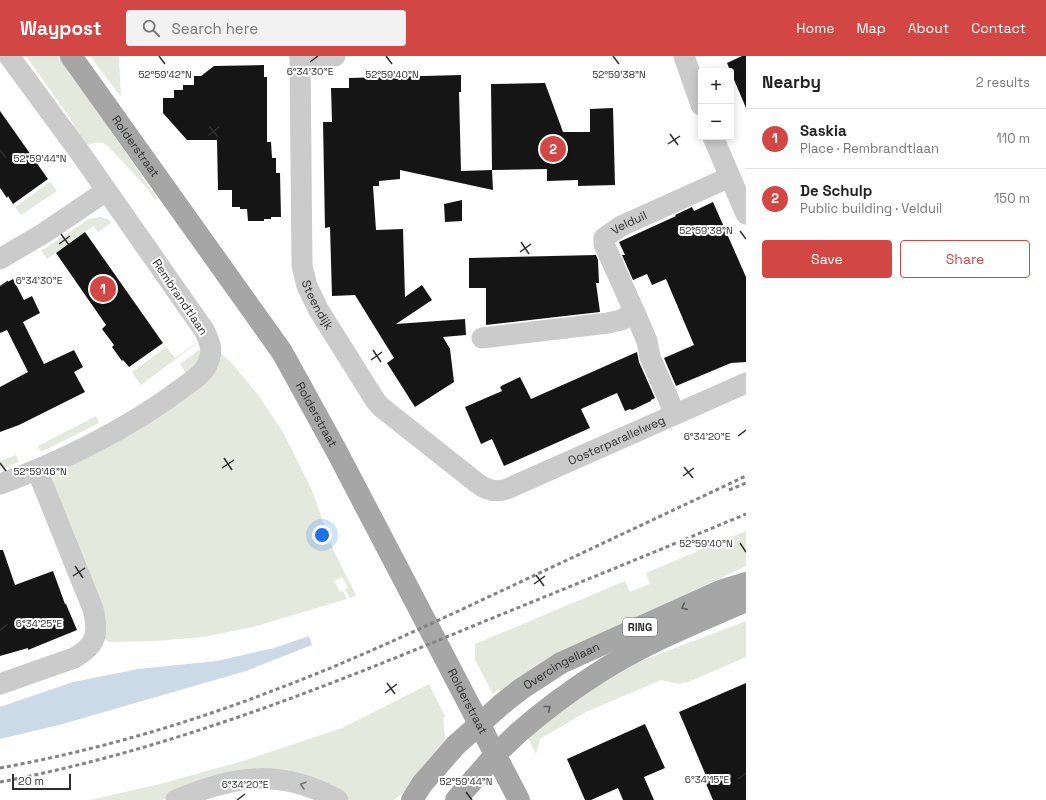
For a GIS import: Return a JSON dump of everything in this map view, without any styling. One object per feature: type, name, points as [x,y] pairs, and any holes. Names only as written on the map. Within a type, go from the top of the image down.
[{"type":"main road","name":"Rolderstraat","points":[[71,56],[282,352],[336,450],[519,800]]},
{"type":"main road","points":[[730,604],[739,574],[746,571]]},
{"type":"main road","name":"Overcingellaan","points":[[456,800],[495,755],[518,733],[565,695],[599,672],[626,657],[730,604],[746,583]]},
{"type":"main road","name":"Overcingellaan","points":[[412,800],[422,784],[456,745],[521,689],[561,664],[730,604],[746,601]]},
{"type":"street","name":"Rembrandtlaan","points":[[0,484],[37,470],[105,436],[167,400],[200,375],[210,356],[211,344],[204,330],[81,154],[9,56]]},
{"type":"street","points":[[300,57],[335,56]]},
{"type":"street","points":[[684,56],[701,104]]},
{"type":"street","name":"Steendijk","points":[[300,57],[302,266],[311,295],[318,309],[375,400],[381,407],[485,488]]},
{"type":"street","points":[[715,140],[746,214]]},
{"type":"street","name":"Velduil","points":[[675,414],[650,357],[647,341],[604,244],[604,238],[621,226],[730,177]]},
{"type":"street","points":[[0,258],[44,234],[106,191]]},
{"type":"street","points":[[482,338],[608,324],[635,314]]},
{"type":"street","name":"Oosterparallelweg","points":[[485,488],[496,492],[507,489],[746,383]]},
{"type":"street","points":[[0,684],[74,658],[84,652],[91,645],[96,636],[96,624],[93,609],[37,470]]},
{"type":"street","points":[[176,800],[202,789],[214,786],[254,778],[271,778],[298,783],[314,788],[338,800]]},
{"type":"shaded area","points":[[26,56],[59,56],[157,198],[155,200],[148,189],[107,145],[97,142],[86,146],[69,127],[74,124]]},
{"type":"shaded area","points":[[90,56],[119,56],[121,97]]},
{"type":"shaded area","points":[[50,182],[57,191],[21,215],[15,207]]},
{"type":"shaded area","points":[[101,217],[109,220],[111,223],[98,232],[93,226],[47,259],[41,251],[89,219]]},
{"type":"shaded area","points":[[196,343],[141,385],[132,372],[166,347],[175,358]]},
{"type":"shaded area","points":[[204,346],[202,361],[188,376],[180,364]]},
{"type":"shaded area","points":[[219,352],[231,362],[258,395],[283,432],[311,488],[333,549],[356,595],[350,598],[345,589],[348,588],[342,577],[334,581],[340,592],[343,591],[347,599],[253,627],[203,637],[155,641],[109,642],[104,638],[51,482],[54,473]]},
{"type":"shaded area","points":[[96,416],[99,423],[41,452],[38,446]]},
{"type":"shaded area","points":[[16,455],[19,462],[0,469],[0,461]]},
{"type":"shaded area","points":[[746,531],[746,566],[668,603],[502,692],[499,689],[493,694],[475,660],[475,644],[625,581],[630,592],[650,584],[646,573]]},
{"type":"shaded area","points":[[746,621],[746,657],[686,683],[679,684],[661,680],[586,712],[540,739],[536,754],[527,736],[552,715],[628,666]]},
{"type":"shaded area","points":[[429,684],[445,716],[443,718],[445,738],[447,740],[404,792],[394,800],[350,800],[322,784],[178,793],[162,800],[90,800],[160,784],[243,761],[342,728]]},
{"type":"water","points":[[309,636],[312,645],[246,671],[59,725],[0,739],[0,707],[73,682],[138,669],[217,661],[274,648]]},
{"type":"building","points":[[742,56],[746,56],[746,108],[734,80],[734,68],[729,68],[727,63]]},
{"type":"building","points":[[264,65],[264,77],[267,77],[267,142],[271,142],[272,158],[276,158],[276,173],[280,173],[281,217],[271,217],[271,219],[264,219],[264,221],[248,221],[247,209],[232,207],[232,190],[218,190],[217,140],[187,140],[163,113],[163,98],[174,98],[174,90],[183,90],[183,85],[194,85],[194,76],[201,76],[214,66]]},
{"type":"building","points":[[461,75],[461,92],[459,92],[461,171],[492,170],[493,190],[400,170],[400,179],[379,181],[379,186],[373,186],[376,230],[403,229],[405,297],[422,285],[432,300],[396,324],[465,319],[466,335],[443,337],[450,349],[454,382],[415,407],[387,363],[394,358],[355,295],[332,296],[330,227],[325,228],[323,122],[332,122],[331,88],[349,88],[349,78]]},
{"type":"building","points":[[545,83],[563,132],[590,132],[590,109],[613,108],[615,185],[578,186],[578,180],[547,181],[547,169],[492,170],[491,84]]},
{"type":"building","points":[[0,111],[48,179],[13,204],[0,188]]},
{"type":"building","points":[[462,200],[462,221],[445,222],[444,204]]},
{"type":"building","points":[[713,202],[746,277],[746,362],[731,363],[676,386],[664,358],[694,345],[666,279],[652,285],[647,274],[633,280],[622,255],[625,255],[619,242],[692,207],[694,211]]},
{"type":"building","points":[[85,232],[163,343],[129,367],[123,360],[122,361],[112,347],[114,345],[102,329],[106,325],[56,253]]},
{"type":"building","points":[[596,255],[598,260],[599,283],[596,283],[600,312],[486,325],[486,288],[469,288],[469,258]]},
{"type":"building","points":[[13,279],[24,300],[32,296],[40,313],[23,322],[44,364],[74,350],[83,367],[74,372],[85,392],[19,425],[0,432],[0,387],[28,372],[7,330],[0,333],[0,286]]},
{"type":"building","points":[[637,352],[639,362],[655,398],[651,401],[632,410],[630,409],[625,411],[617,393],[581,409],[590,428],[504,466],[492,439],[481,444],[465,407],[502,391],[500,387],[520,377],[531,399]]},
{"type":"building","points":[[0,550],[3,550],[15,585],[53,571],[65,604],[77,630],[28,650],[28,648],[0,656]]},
{"type":"building","points":[[746,683],[746,800],[713,800],[704,779],[707,778],[679,712]]},
{"type":"building","points":[[645,724],[665,768],[644,777],[654,800],[623,800],[618,788],[591,800],[585,800],[567,759]]},
{"type":"railway","points":[[0,768],[69,754],[138,736],[205,715],[303,679],[364,654],[746,476]]},
{"type":"railway","points":[[729,490],[746,483]]},
{"type":"railway","points":[[0,782],[121,754],[181,736],[299,695],[415,650],[746,514]]},
{"type":"place","name":"De Schulp","points":[[553,149]]},
{"type":"place","name":"Saskia","points":[[103,289]]}]
